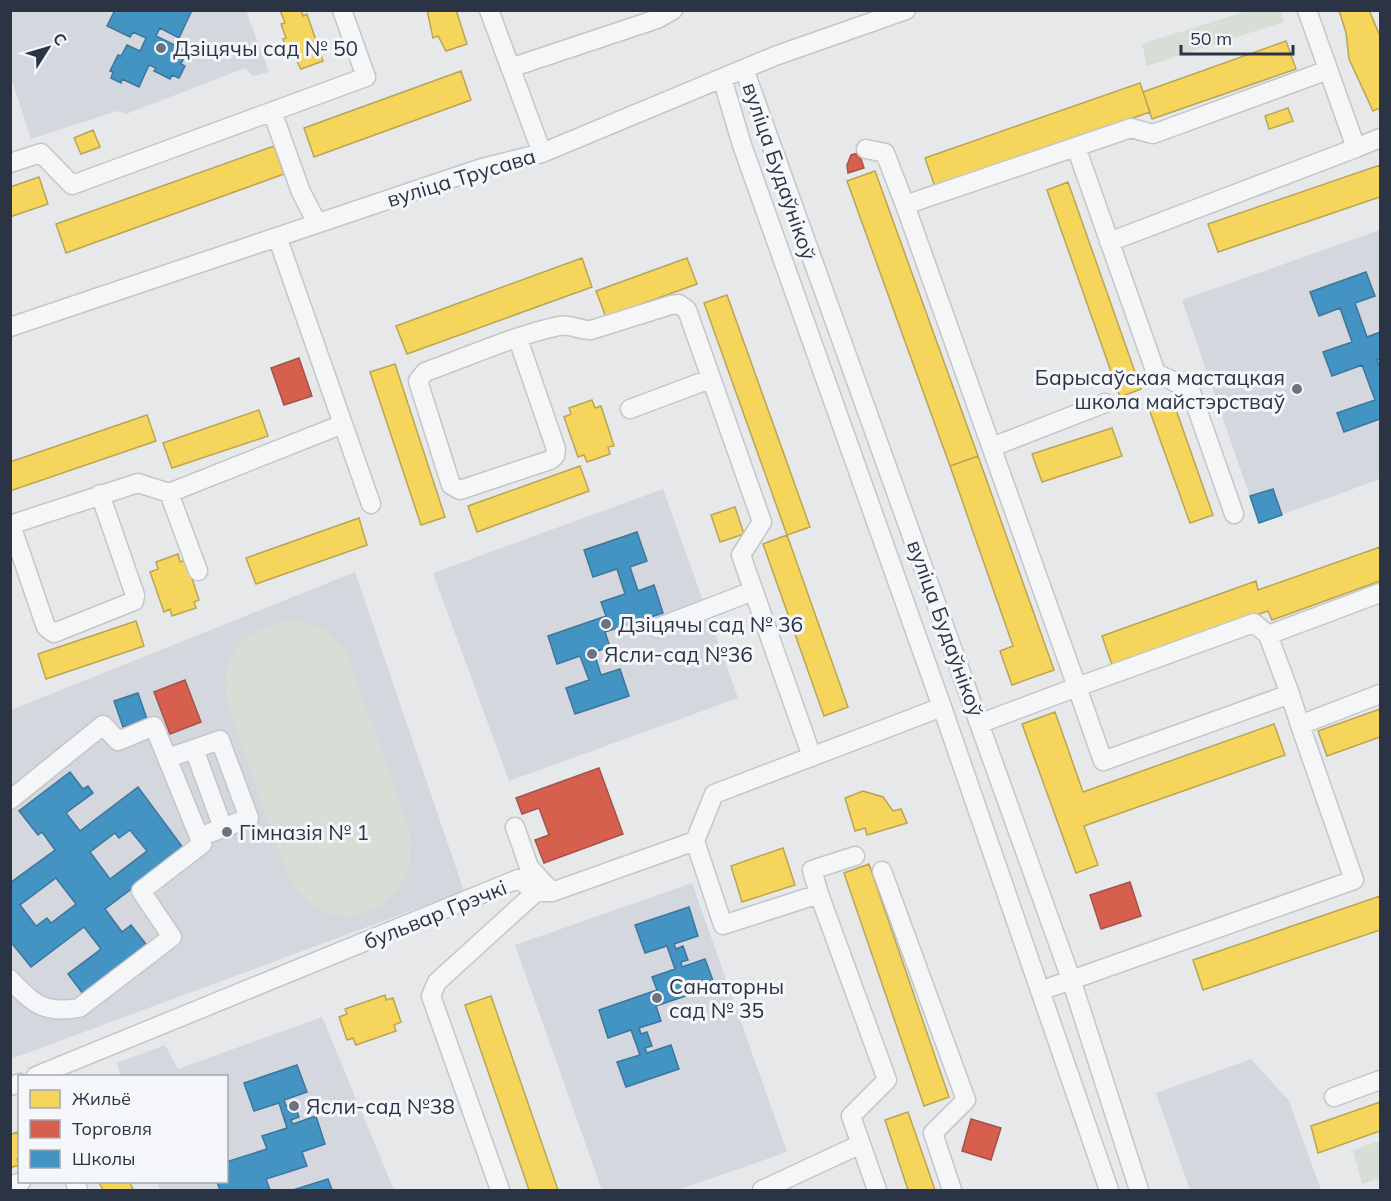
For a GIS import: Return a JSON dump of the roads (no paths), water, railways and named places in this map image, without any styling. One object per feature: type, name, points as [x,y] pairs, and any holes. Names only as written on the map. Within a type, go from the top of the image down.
[{"type":"street","points":[[10,163],[41,153],[72,185],[273,114],[366,77],[342,10]]},
{"type":"street","points":[[489,10],[542,153]]},
{"type":"street","points":[[510,68],[657,19],[673,10]]},
{"type":"street","name":"вуліца Трусава","points":[[10,327],[278,239],[317,223],[482,168],[542,153],[744,69],[906,10]]},
{"type":"street","points":[[1307,10],[1356,148]]},
{"type":"street","name":"вуліца Будаўнікоў","points":[[744,69],[922,566],[981,723],[1071,979],[1138,1191]]},
{"type":"street","points":[[905,205],[1131,128],[1153,134],[1328,70]]},
{"type":"street","name":"вуліца Будаўнікоў","points":[[722,78],[742,145],[942,707],[1109,1191]]},
{"type":"street","points":[[273,114],[301,192],[317,223]]},
{"type":"street","points":[[1109,242],[1380,138]]},
{"type":"street","points":[[1076,147],[1156,373],[1191,389],[1234,514]]},
{"type":"street","points":[[866,149],[885,153],[1103,761],[1290,694]]},
{"type":"street","points":[[278,239],[371,504]]},
{"type":"street","points":[[518,339],[556,449],[555,456],[550,460],[460,490],[455,489],[451,484],[418,381],[420,375],[518,339],[561,325],[582,331],[591,330],[679,304],[687,310],[762,522],[741,555],[812,758]]},
{"type":"street","points":[[630,408],[710,379]]},
{"type":"street","points":[[992,447],[1105,403]]},
{"type":"street","points":[[100,494],[135,595],[134,601],[54,633],[46,627],[12,528],[18,522],[100,494],[138,483],[169,493],[343,424]]},
{"type":"street","points":[[169,493],[198,571]]},
{"type":"street","points":[[894,576],[922,566]]},
{"type":"street","points":[[657,628],[753,591]]},
{"type":"street","points":[[1268,635],[1380,593]]},
{"type":"street","points":[[981,723],[1254,623],[1268,635],[1354,880],[1040,991]]},
{"type":"street","points":[[1300,725],[1380,694]]},
{"type":"street","points":[[819,894],[723,925],[694,841],[714,794],[942,707]]},
{"type":"street","points":[[10,800],[103,725],[118,741],[154,726],[202,844],[141,891],[172,937],[79,1008],[61,1011],[33,1004],[10,979]]},
{"type":"street","points":[[168,758],[220,740],[249,818],[200,837]]},
{"type":"street","points":[[194,749],[223,828]]},
{"type":"street","points":[[185,802],[236,782]]},
{"type":"street","points":[[515,827],[529,867],[544,892]]},
{"type":"street","points":[[500,1191],[431,996],[432,988],[544,892],[694,841]]},
{"type":"street","points":[[855,856],[812,870],[887,1080],[851,1116],[877,1191]]},
{"type":"street","points":[[882,871],[966,1100],[933,1133],[952,1191]]},
{"type":"street","name":"бульвар Грэчкі","points":[[41,1075],[518,879],[544,892]]},
{"type":"street","points":[[1334,1097],[1380,1080]]},
{"type":"street","points":[[762,1191],[861,1144]]},
{"type":"place","name":"Дзіцячы сад № 50","points":[[161,48]]},
{"type":"place","name":"Барысаўская мастацкая школа майстэрстваў","points":[[1297,389]]},
{"type":"place","name":"Дзіцячы сад № 36","points":[[606,624]]},
{"type":"place","name":"Ясли-сад №36","points":[[592,654]]},
{"type":"place","name":"Гімназія № 1","points":[[227,832]]},
{"type":"place","name":"Санаторны сад № 35","points":[[657,998]]},
{"type":"place","name":"Ясли-сад №38","points":[[294,1106]]}]
